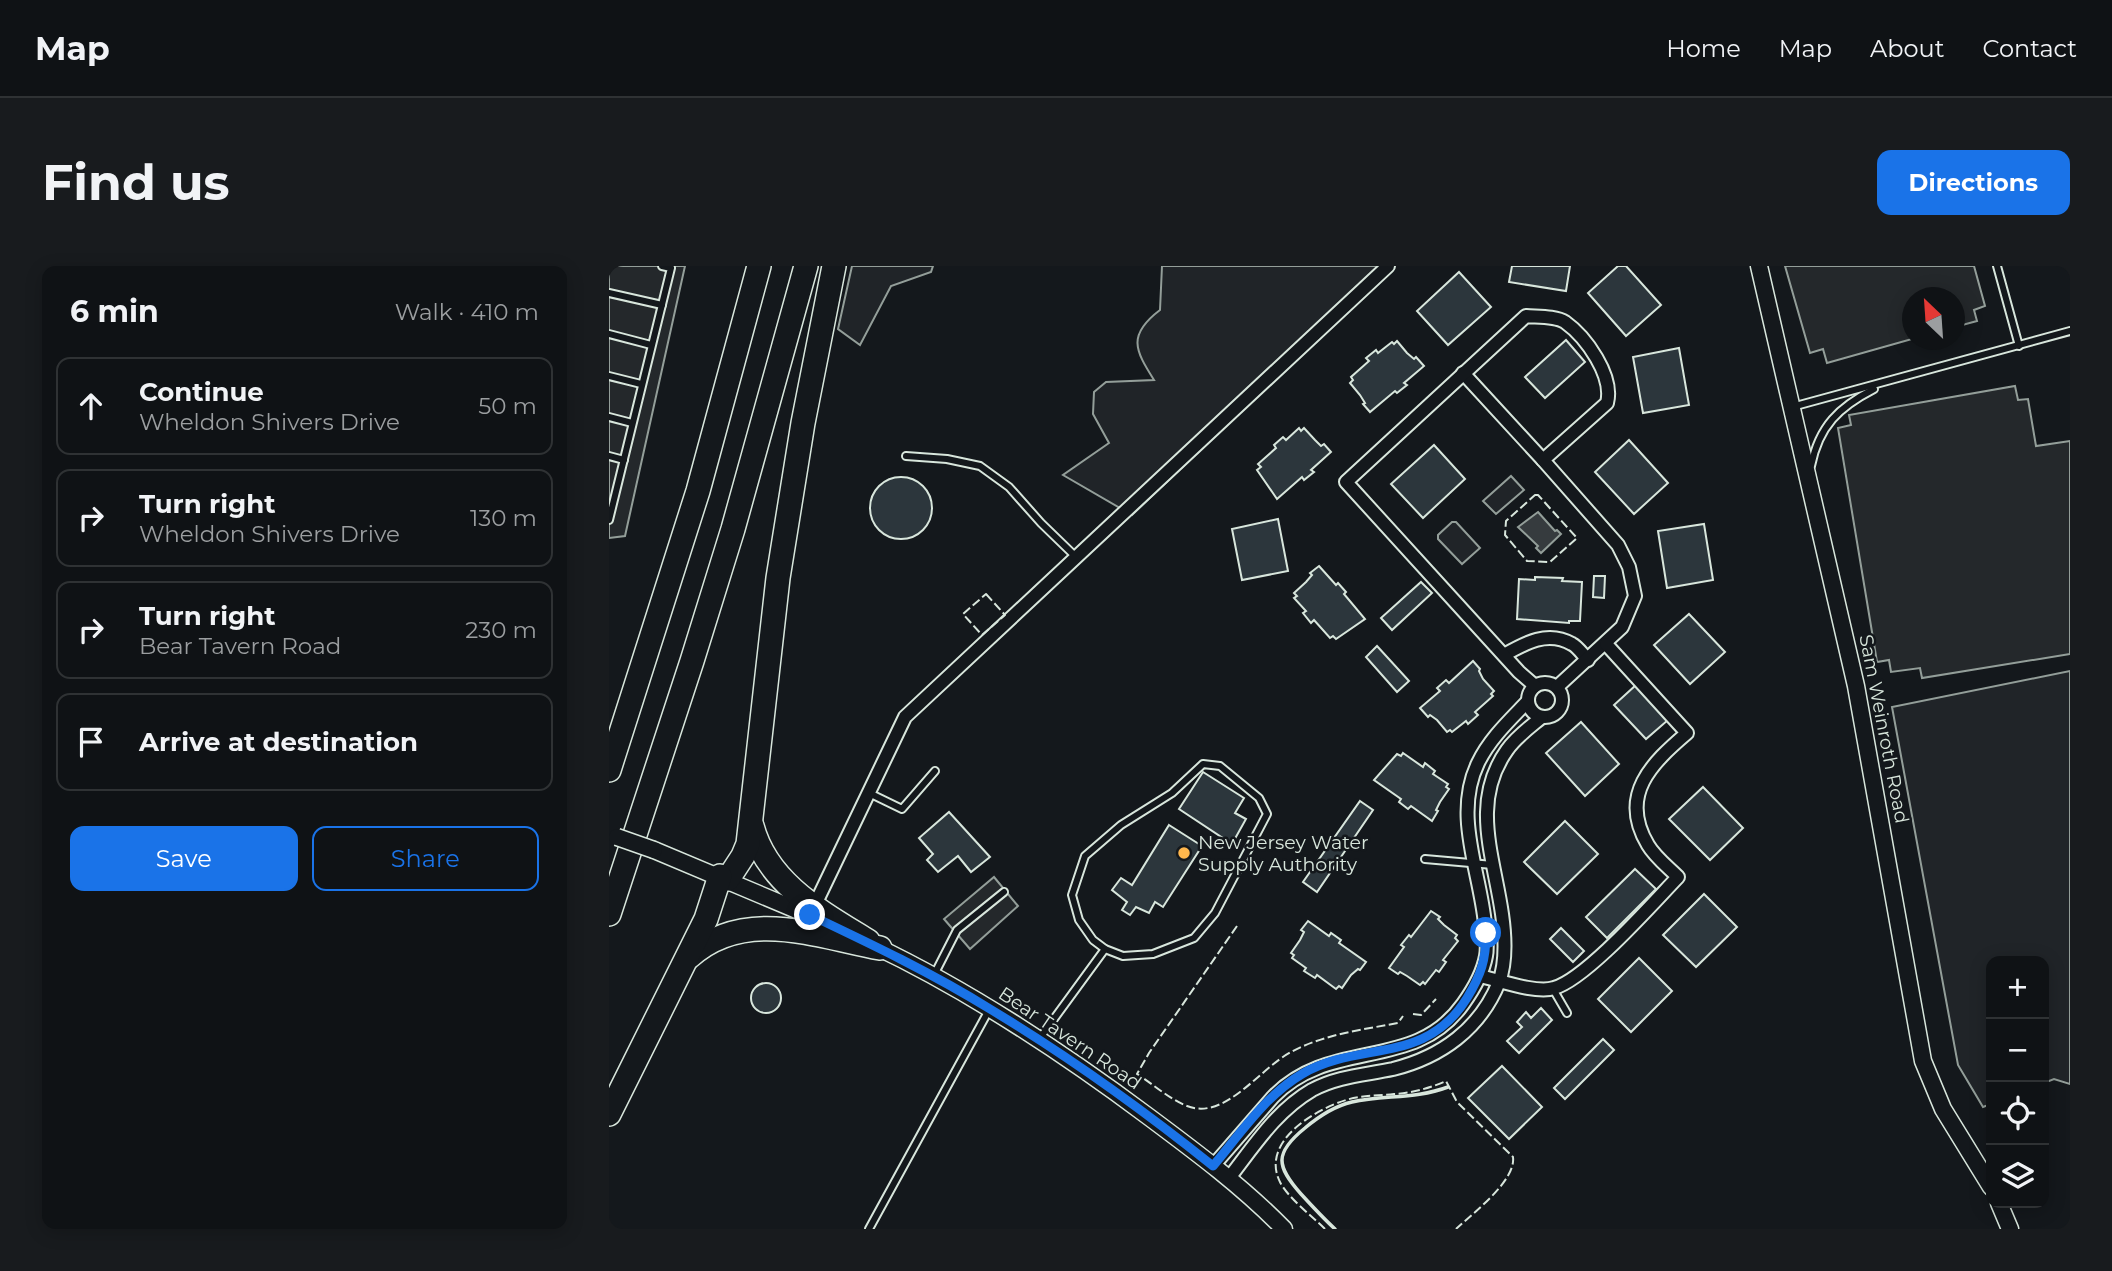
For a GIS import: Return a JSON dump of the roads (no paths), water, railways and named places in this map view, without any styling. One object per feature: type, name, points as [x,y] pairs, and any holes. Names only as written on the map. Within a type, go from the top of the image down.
[{"type":"highway","points":[[609,771],[698,491],[759,266]]},
{"type":"highway","points":[[609,914],[733,529],[806,266]]},
{"type":"highway","points":[[609,1114],[706,919],[724,877],[743,856],[748,844],[778,578],[803,423],[834,266]]},
{"type":"highway","points":[[752,822],[755,837],[769,865],[812,911],[880,948]]},
{"type":"highway","points":[[682,965],[697,949],[711,940],[753,928],[796,931],[880,948]]},
{"type":"street","points":[[609,834],[812,911],[905,717],[1388,266]]},
{"type":"street","name":"Sam Weinroth Road","points":[[1759,266],[1856,686],[1923,1061],[1943,1109],[1986,1179]]},
{"type":"street","points":[[1535,686],[1346,482],[1526,316],[1563,320],[1598,357],[1609,394],[1607,403],[1543,460]]},
{"type":"street","points":[[1463,373],[1618,545],[1629,567],[1635,596],[1622,627],[1557,687]]},
{"type":"street","points":[[1504,655],[1527,642],[1549,636],[1573,644],[1588,660]]},
{"type":"street","points":[[1479,976],[1553,989],[1573,978],[1600,956],[1678,877],[1649,847],[1639,827],[1637,807],[1640,786],[1649,769],[1687,733],[1606,644]]},
{"type":"street","points":[[1213,1166],[1282,1087],[1324,1063],[1401,1047],[1426,1038],[1455,1016],[1479,976],[1486,955],[1486,933],[1467,827],[1471,784],[1478,763],[1489,744],[1528,701],[1535,686],[1546,683],[1557,687],[1562,697],[1561,708],[1553,716],[1542,717],[1532,711],[1528,701]]},
{"type":"street","points":[[1229,1178],[1294,1101],[1338,1078],[1392,1069],[1438,1054],[1469,1030],[1484,1009],[1499,981],[1505,950],[1504,928],[1486,825],[1487,803],[1499,762],[1509,748],[1542,717]]},
{"type":"street","name":"Bear Tavern Road","points":[[880,948],[989,1008],[1125,1099],[1229,1178],[1284,1229]]},
{"type":"street","points":[[2001,1208],[2010,1229]]},
{"type":"lane","points":[[609,520],[612,497],[624,460],[671,268],[662,266]]},
{"type":"lane","points":[[1997,266],[2019,346]]},
{"type":"lane","points":[[609,293],[662,305]]},
{"type":"lane","points":[[1792,407],[2070,331]]},
{"type":"lane","points":[[609,334],[651,345]]},
{"type":"lane","points":[[609,376],[641,384]]},
{"type":"lane","points":[[1808,478],[1818,440],[1834,417],[1852,400],[1885,382]]},
{"type":"lane","points":[[609,416],[632,423]]},
{"type":"lane","points":[[609,456],[624,460]]},
{"type":"lane","points":[[906,456],[947,458],[980,466],[1009,487],[1041,523],[1076,556]]},
{"type":"lane","points":[[1203,764],[1220,766],[1259,798],[1267,814],[1215,914],[1195,937],[1153,954],[1123,956],[1105,949],[1093,940],[1079,920],[1072,895],[1085,856],[1121,825],[1172,793],[1203,764]]},
{"type":"lane","points":[[869,793],[902,809],[935,771]]},
{"type":"lane","points":[[1426,859],[1493,865]]},
{"type":"lane","points":[[933,976],[957,930],[1004,892]]},
{"type":"lane","points":[[1039,1040],[1105,949]]},
{"type":"lane","points":[[1553,989],[1567,1013]]},
{"type":"lane","points":[[869,1229],[989,1008]]},
{"type":"place","name":"New Jersey Water Supply Authority","points":[[1184,853]]}]
